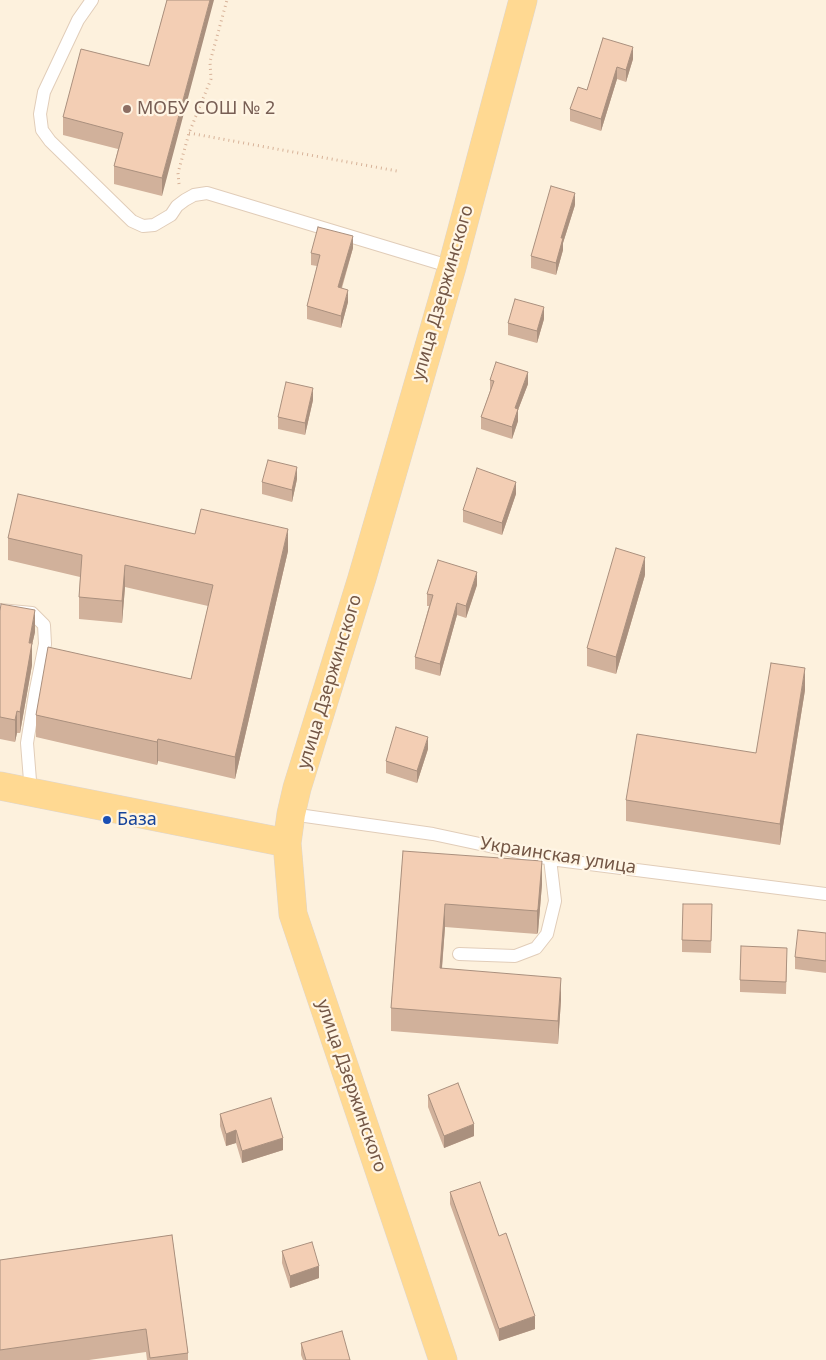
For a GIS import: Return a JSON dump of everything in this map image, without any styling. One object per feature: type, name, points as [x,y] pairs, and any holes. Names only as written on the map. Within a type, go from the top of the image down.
[{"type":"main road","name":"улица Дзержинского","points":[[443,1360],[293,914],[287,843],[290,814],[362,578],[452,267],[523,0]]},
{"type":"main road","points":[[0,786],[287,843]]},
{"type":"lane","points":[[92,0],[78,20],[44,92],[40,114],[42,130],[50,141],[132,221],[143,226],[154,225],[171,215],[176,206],[185,200],[194,195],[207,193],[452,267]]},
{"type":"lane","points":[[0,610],[32,613],[44,626],[45,644],[34,694],[27,743],[31,793]]},
{"type":"lane","name":"Украинская улица","points":[[290,814],[433,834],[550,859],[826,894]]},
{"type":"lane","points":[[459,954],[515,956],[536,948],[547,934],[555,901],[550,859]]},
{"type":"path","points":[[185,200],[178,182],[178,173],[189,133],[211,79],[210,62],[227,0]]},
{"type":"path","points":[[189,133],[397,171]]},
{"type":"building","name":"МОБУ СОШ № 2","points":[[167,0],[210,0],[162,178],[114,166],[123,133],[63,117],[81,49],[149,66]]},
{"type":"building","points":[[603,38],[633,47],[626,70],[617,67],[601,119],[570,109],[578,87],[587,90]]},
{"type":"building","points":[[551,186],[575,193],[561,238],[563,238],[556,263],[531,256]]},
{"type":"building","points":[[318,227],[353,236],[338,287],[348,290],[341,316],[307,306],[320,255],[311,253]]},
{"type":"building","points":[[515,299],[544,307],[537,331],[508,323]]},
{"type":"building","points":[[496,362],[528,372],[515,408],[518,409],[512,427],[481,417],[494,381],[490,380]]},
{"type":"building","points":[[286,382],[313,388],[305,423],[278,417]]},
{"type":"building","points":[[268,460],[297,467],[292,490],[262,482]]},
{"type":"building","points":[[477,468],[516,482],[502,523],[463,510]]},
{"type":"building","points":[[18,494],[195,534],[201,509],[288,529],[235,757],[158,739],[157,742],[36,715],[48,647],[191,679],[213,585],[125,565],[122,601],[79,597],[82,555],[8,538]]},
{"type":"building","points":[[616,548],[645,557],[616,657],[587,648]]},
{"type":"building","points":[[438,560],[477,572],[466,606],[457,603],[440,664],[415,657],[433,595],[427,594]]},
{"type":"building","points":[[1,604],[35,610],[29,643],[32,643],[20,712],[17,711],[15,720],[0,717]]},
{"type":"building","points":[[771,663],[805,668],[780,824],[626,800],[637,734],[756,753]]},
{"type":"building","points":[[396,727],[428,737],[417,771],[386,761]]},
{"type":"building","points":[[403,851],[542,861],[537,911],[445,904],[440,968],[561,978],[558,1021],[391,1008]]},
{"type":"building","points":[[683,904],[712,904],[711,941],[682,940]]},
{"type":"building","points":[[798,930],[826,933],[826,961],[795,957]]},
{"type":"building","points":[[741,946],[787,948],[786,982],[740,980]]},
{"type":"building","points":[[458,1083],[474,1124],[444,1136],[428,1095]]},
{"type":"building","points":[[271,1098],[283,1138],[242,1151],[236,1130],[226,1134],[220,1114]]},
{"type":"building","points":[[480,1182],[499,1236],[506,1233],[535,1316],[499,1329],[450,1192]]},
{"type":"building","points":[[172,1235],[188,1353],[150,1358],[146,1329],[0,1350],[0,1260]]},
{"type":"building","points":[[312,1242],[319,1266],[290,1276],[282,1251]]},
{"type":"building","points":[[342,1331],[350,1360],[306,1360],[301,1343]]},
{"type":"place","name":"МОБУ СОШ № 2","points":[[127,109]]},
{"type":"place","name":"База","points":[[107,820]]}]
